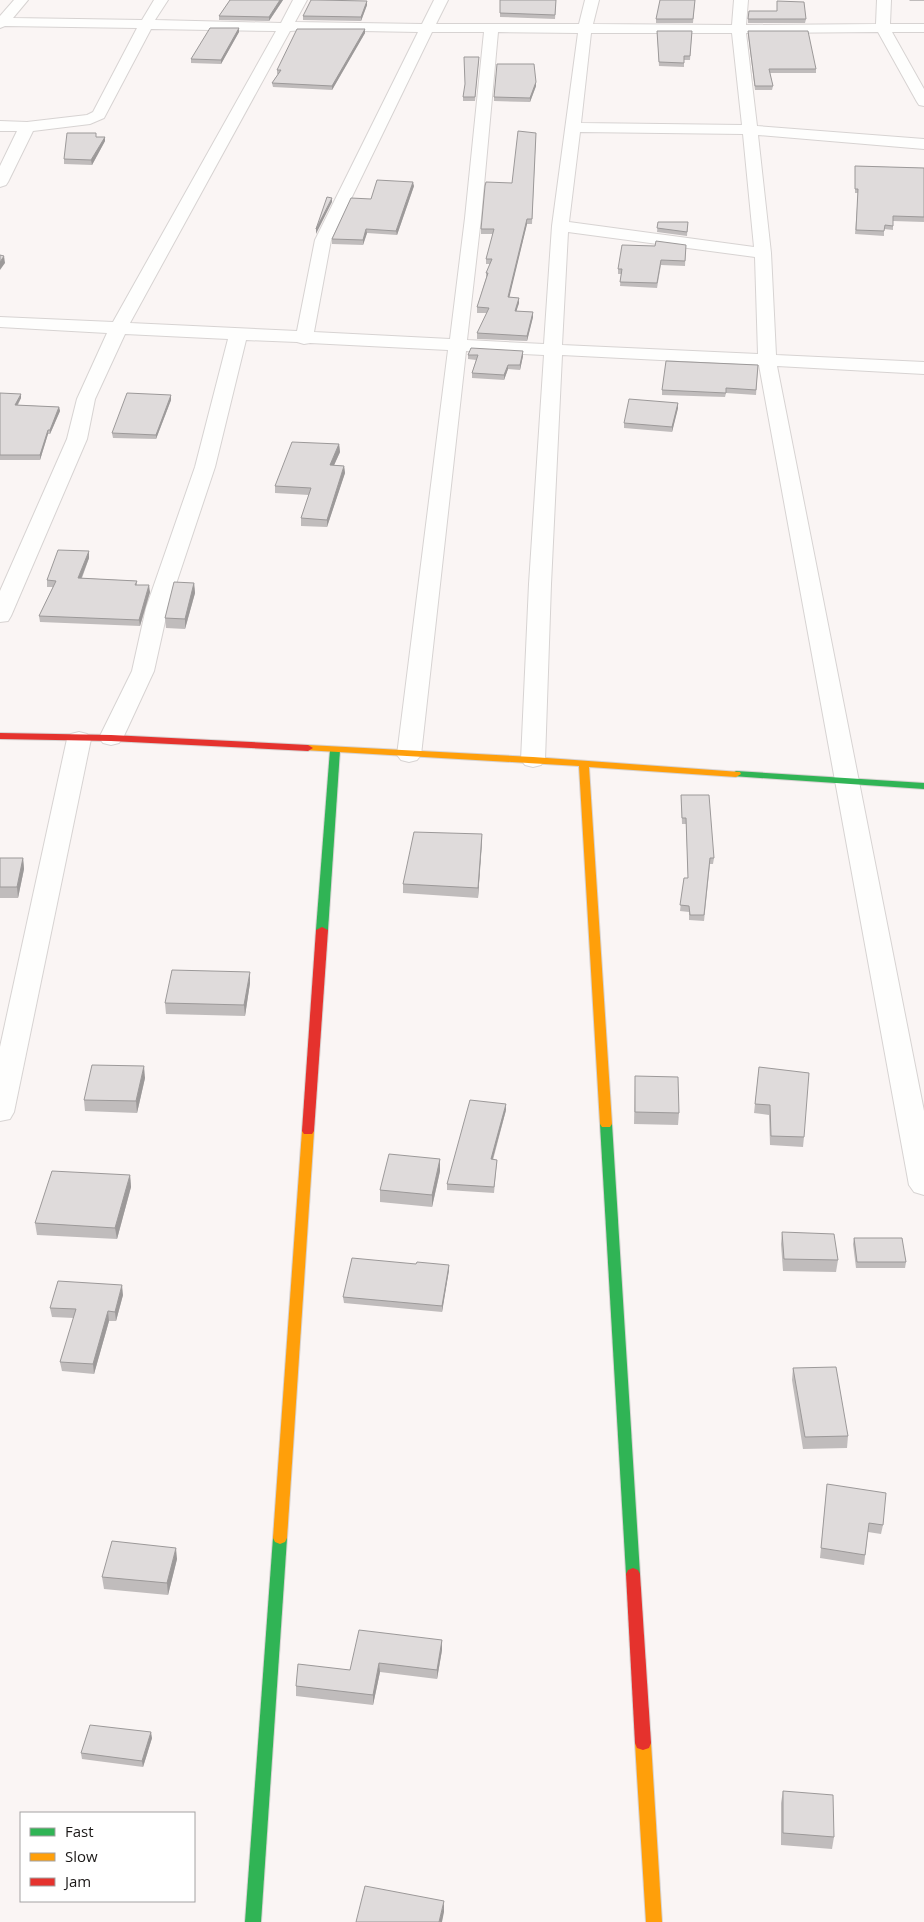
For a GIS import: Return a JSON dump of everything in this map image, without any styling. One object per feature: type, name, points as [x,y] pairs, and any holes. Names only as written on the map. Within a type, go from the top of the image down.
[{"type":"street","points":[[1,23],[21,0]]},
{"type":"street","points":[[0,126],[27,127],[90,119],[99,115],[145,26],[161,0]]},
{"type":"street","points":[[0,616],[77,439],[86,398],[118,329],[300,0]]},
{"type":"street","points":[[304,339],[324,240],[441,0]]},
{"type":"street","points":[[533,760],[552,350],[560,226],[585,29],[592,0]]},
{"type":"street","points":[[741,0],[739,29],[763,252],[767,360],[924,1186]]},
{"type":"street","points":[[884,0],[883,29],[924,102]]},
{"type":"street","points":[[1,23],[145,26],[585,29],[924,28]]},
{"type":"street","points":[[409,755],[456,346],[473,218],[491,28]]},
{"type":"street","points":[[0,182],[27,127]]},
{"type":"street","points":[[573,127],[750,130],[924,144]]},
{"type":"street","points":[[560,226],[763,252]]},
{"type":"street","points":[[0,322],[238,336],[924,368]]},
{"type":"street","points":[[111,738],[143,671],[157,608],[205,467],[238,336]]},
{"type":"street","points":[[0,736],[79,739],[111,738],[533,760],[924,786]]},
{"type":"street","points":[[0,1112],[79,739]]},
{"type":"street","points":[[253,1922],[334,750]]},
{"type":"street","points":[[584,764],[654,1922]]},
{"type":"building","points":[[230,0],[280,0],[269,17],[219,16]]},
{"type":"building","points":[[311,0],[367,1],[361,17],[303,16]]},
{"type":"building","points":[[500,0],[556,0],[555,15],[500,13]]},
{"type":"building","points":[[660,0],[695,0],[693,19],[656,19]]},
{"type":"building","points":[[777,1],[804,2],[806,19],[748,19],[749,11],[777,11]]},
{"type":"building","points":[[210,28],[239,28],[221,60],[191,59]]},
{"type":"building","points":[[297,29],[365,29],[332,86],[272,83],[281,70],[277,70]]},
{"type":"building","points":[[657,31],[692,31],[690,56],[684,56],[684,63],[659,62]]},
{"type":"building","points":[[748,31],[808,31],[816,69],[769,69],[773,86],[755,86]]},
{"type":"building","points":[[464,57],[479,57],[475,97],[463,97],[465,84]]},
{"type":"building","points":[[497,64],[534,64],[536,82],[530,98],[494,97]]},
{"type":"building","points":[[518,131],[536,133],[532,219],[527,219],[508,297],[519,298],[515,311],[533,312],[527,336],[477,333],[489,308],[477,307],[488,273],[486,273],[492,259],[486,259],[494,229],[481,229],[485,186],[486,182],[512,183]]},
{"type":"building","points":[[67,133],[96,133],[96,137],[105,137],[91,160],[64,159]]},
{"type":"building","points":[[855,166],[924,168],[924,217],[893,216],[893,226],[885,225],[884,231],[856,230],[858,189],[855,189]]},
{"type":"building","points":[[377,180],[413,182],[396,231],[366,229],[363,240],[332,239],[351,198],[371,199]]},
{"type":"building","points":[[327,197],[332,198],[316,229]]},
{"type":"building","points":[[658,222],[688,222],[687,232],[657,228]]},
{"type":"building","points":[[656,241],[686,245],[685,261],[661,260],[657,283],[620,282],[622,269],[618,269],[622,245],[655,246]]},
{"type":"building","points":[[471,348],[523,351],[520,365],[508,365],[504,375],[472,373],[478,355],[468,355]]},
{"type":"building","points":[[666,361],[758,365],[756,390],[726,388],[726,393],[662,390]]},
{"type":"building","points":[[0,393],[21,394],[15,405],[59,407],[50,430],[48,430],[40,455],[0,455]]},
{"type":"building","points":[[127,393],[171,395],[156,435],[112,433]]},
{"type":"building","points":[[629,399],[678,403],[672,427],[624,423]]},
{"type":"building","points":[[292,442],[339,444],[330,465],[344,466],[327,520],[301,518],[311,488],[275,486]]},
{"type":"building","points":[[58,550],[89,551],[78,578],[137,581],[135,585],[149,585],[139,620],[39,616],[56,581],[47,580]]},
{"type":"building","points":[[174,582],[194,583],[185,619],[165,618]]},
{"type":"building","points":[[681,795],[709,795],[714,858],[710,858],[704,915],[690,915],[689,906],[680,905],[684,878],[688,878],[686,818],[682,818]]},
{"type":"building","points":[[414,832],[482,834],[478,888],[403,884]]},
{"type":"building","points":[[0,858],[23,858],[17,887],[0,887]]},
{"type":"building","points":[[172,970],[250,972],[244,1005],[165,1003]]},
{"type":"building","points":[[92,1065],[144,1066],[136,1101],[84,1100]]},
{"type":"building","points":[[759,1067],[809,1073],[804,1137],[771,1136],[770,1105],[755,1104]]},
{"type":"building","points":[[635,1076],[678,1077],[679,1113],[635,1112]]},
{"type":"building","points":[[470,1100],[506,1104],[491,1159],[497,1160],[494,1187],[447,1184]]},
{"type":"building","points":[[389,1154],[440,1159],[432,1195],[380,1190]]},
{"type":"building","points":[[52,1171],[130,1175],[115,1228],[35,1223]]},
{"type":"building","points":[[782,1232],[834,1234],[838,1260],[784,1259]]},
{"type":"building","points":[[854,1238],[902,1238],[906,1262],[857,1262]]},
{"type":"building","points":[[352,1258],[449,1265],[442,1306],[343,1297]]},
{"type":"building","points":[[58,1281],[122,1285],[115,1312],[108,1311],[93,1364],[60,1362],[76,1309],[50,1308]]},
{"type":"building","points":[[836,1367],[848,1436],[805,1437],[793,1368]]},
{"type":"building","points":[[827,1484],[886,1493],[883,1525],[869,1523],[865,1555],[821,1548]]},
{"type":"building","points":[[112,1541],[176,1548],[167,1583],[102,1577]]},
{"type":"building","points":[[359,1630],[442,1640],[437,1670],[379,1663],[373,1695],[296,1686],[298,1664],[350,1670]]},
{"type":"building","points":[[90,1725],[151,1732],[142,1761],[81,1753]]},
{"type":"building","points":[[783,1791],[833,1795],[834,1837],[783,1833]]},
{"type":"building","points":[[365,1886],[444,1901],[439,1922],[356,1922]]},
{"type":"traffic: fast","points":[[322,930],[335,750]]},
{"type":"traffic: fast","points":[[736,774],[924,786]]},
{"type":"traffic: fast","points":[[606,1124],[633,1574]]},
{"type":"traffic: fast","points":[[253,1922],[280,1538]]},
{"type":"traffic: slow","points":[[308,748],[533,760],[736,774]]},
{"type":"traffic: slow","points":[[584,764],[606,1124]]},
{"type":"traffic: slow","points":[[280,1538],[308,1131]]},
{"type":"traffic: slow","points":[[643,1743],[654,1922]]},
{"type":"traffic: jam","points":[[0,736],[111,738],[308,748]]},
{"type":"traffic: jam","points":[[308,1131],[322,930]]},
{"type":"traffic: jam","points":[[633,1574],[643,1743]]}]
